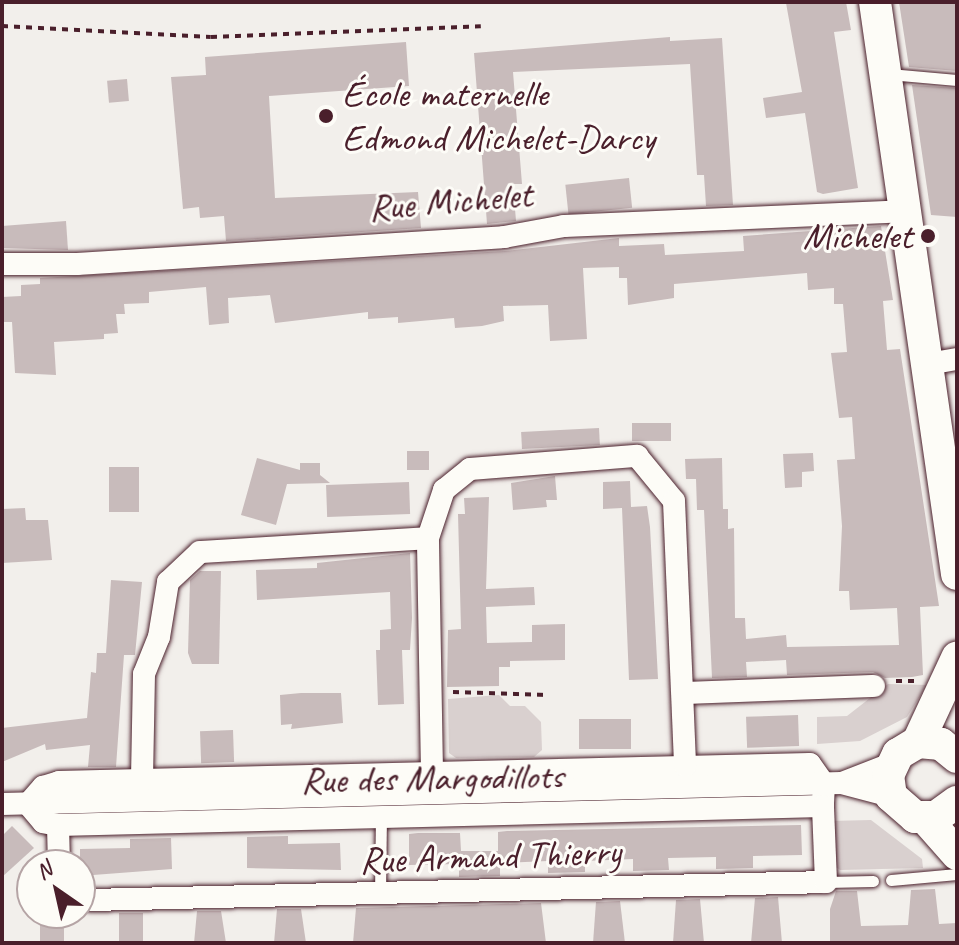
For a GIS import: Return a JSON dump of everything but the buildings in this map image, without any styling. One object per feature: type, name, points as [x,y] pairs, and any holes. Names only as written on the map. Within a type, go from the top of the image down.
[{"type":"main road","points":[[875,2],[904,211],[942,362],[957,574]]},
{"type":"main road","points":[[949,670],[918,742],[891,780],[906,812],[948,811],[957,854]]},
{"type":"main road","points":[[957,720],[957,754]]},
{"type":"main road","points":[[918,742],[941,744],[957,754]]},
{"type":"street","name":"Rue Michelet","points":[[2,264],[77,264],[504,237],[564,226],[904,211]]},
{"type":"street","points":[[432,772],[428,538],[444,490],[470,469],[637,456],[674,501],[685,766]]},
{"type":"street","points":[[142,778],[144,674],[159,637],[168,582],[200,552],[428,538]]},
{"type":"street","points":[[683,693],[874,686]]},
{"type":"street","name":"Rue des Margodillots","points":[[28,804],[43,787],[59,782],[685,766],[810,764],[830,791]]},
{"type":"street","name":"Rue des Margodillots","points":[[58,825],[381,815],[830,791],[891,780]]},
{"type":"street","name":"Rue des Margodillots","points":[[2,804],[830,791],[891,780]]},
{"type":"street","points":[[826,882],[830,791]]},
{"type":"street","points":[[28,804],[43,822],[58,825],[59,849]]},
{"type":"street","name":"Rue Armand Thierry","points":[[96,900],[826,882]]},
{"type":"lane","points":[[885,74],[957,80]]},
{"type":"lane","points":[[380,895],[381,815]]},
{"type":"lane","points":[[891,880],[957,874]]},
{"type":"lane","points":[[826,882],[873,881]]},
{"type":"path","points":[[2,26],[211,37],[481,26]]},
{"type":"path","points":[[874,686],[949,670]]},
{"type":"path","points":[[431,693],[504,690],[512,697],[548,695]]},
{"type":"shaded area","points":[[888,684],[927,685],[907,717],[860,741],[817,744],[817,717],[847,716]]},
{"type":"shaded area","points":[[499,695],[510,706],[525,706],[541,722],[542,750],[534,757],[456,758],[449,753],[448,699]]},
{"type":"shaded area","points":[[871,820],[922,859],[923,868],[840,870],[831,863],[830,821]]},
{"type":"place","name":"École maternelle Edmond Michelet-Darcy","points":[[326,116]]},
{"type":"place","name":"Michelet","points":[[928,236]]}]
